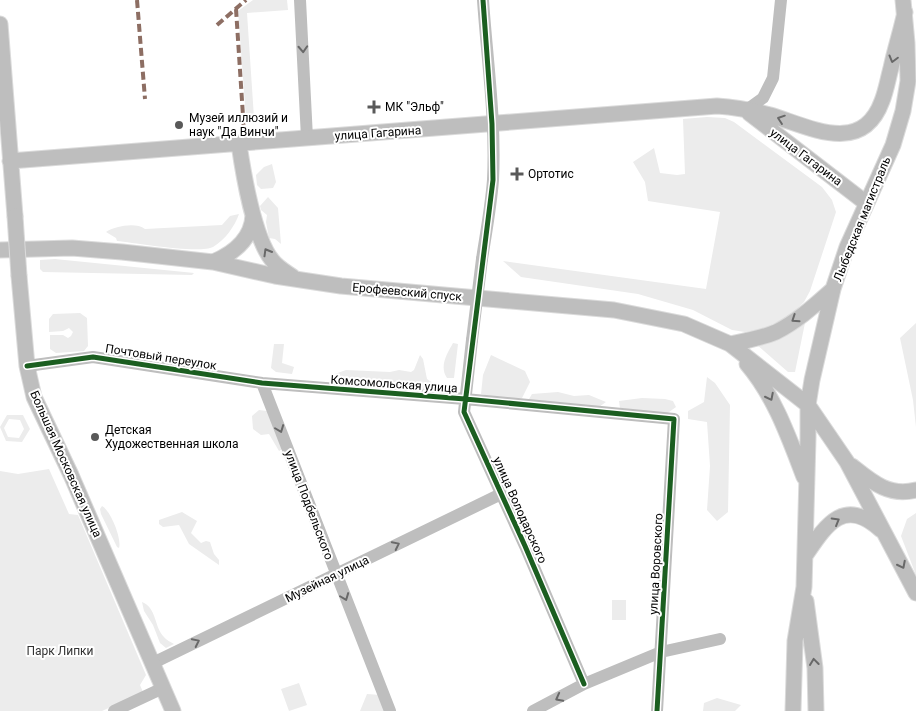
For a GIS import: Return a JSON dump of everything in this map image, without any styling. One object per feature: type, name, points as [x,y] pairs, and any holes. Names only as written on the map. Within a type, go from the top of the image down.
[{"type":"main road","name":"улица Гагарина","points":[[10,161],[717,106],[768,115],[821,131],[841,134],[856,132],[869,125],[875,118],[883,101],[904,6]]},
{"type":"main road","name":"Лыбедская магистраль","points":[[793,711],[794,642],[804,587],[808,405],[818,351],[833,289],[847,247],[893,145],[903,111],[908,81],[904,6]]},
{"type":"main road","name":"Большая Московская улица","points":[[0,24],[27,366],[34,397],[71,475],[173,711]]},
{"type":"main road","name":"улица Гагарина","points":[[745,111],[866,203]]},
{"type":"main road","points":[[239,144],[253,214],[260,238],[271,259],[296,280]]},
{"type":"main road","points":[[214,262],[229,255],[242,243],[253,224],[253,214]]},
{"type":"main road","name":"Ерофеевский спуск","points":[[6,250],[72,248],[214,262],[296,280],[341,286],[636,313],[684,324],[730,344],[808,405],[847,462]]},
{"type":"main road","points":[[806,484],[786,432],[766,390],[730,344],[776,332],[804,314],[833,289]]},
{"type":"main road","points":[[847,462],[876,485],[894,491],[916,490]]},
{"type":"main road","points":[[847,462],[916,593]]},
{"type":"main road","points":[[805,557],[824,529],[836,519],[848,515],[858,515],[870,520],[887,536]]},
{"type":"main road","name":"Лыбедская магистраль","points":[[804,587],[815,668],[816,711]]},
{"type":"street","points":[[300,0],[307,138]]},
{"type":"street","name":"улица Володарского","points":[[483,0],[492,124],[492,180],[464,412],[584,684]]},
{"type":"street","points":[[745,111],[762,98],[773,78],[782,0]]},
{"type":"street","name":"Почтовый переулок","points":[[27,366],[93,357],[262,383]]},
{"type":"street","name":"Комсомольская улица","points":[[262,383],[465,399],[674,419]]},
{"type":"street","name":"улица Подбельского","points":[[262,383],[390,711]]},
{"type":"street","name":"улица Воровского","points":[[657,711],[674,419]]},
{"type":"street","name":"Музейная улица","points":[[152,663],[501,494]]},
{"type":"street","points":[[533,711],[584,684],[661,652],[720,638]]},
{"type":"street","points":[[114,711],[163,688]]},
{"type":"green space","points":[[253,0],[287,0],[288,10],[247,13],[254,118],[246,118],[238,11]]},
{"type":"green space","points":[[725,118],[734,122],[822,187],[832,200],[836,212],[810,291],[804,302],[792,314],[764,329],[745,332],[732,330],[693,310],[638,294],[521,277],[503,261],[706,289],[720,212],[648,201],[645,182],[633,162],[654,148],[660,173],[685,174],[683,119]]},
{"type":"green space","points":[[272,164],[276,182],[273,188],[261,189],[257,185],[256,175],[264,167]]},
{"type":"green space","points":[[268,197],[278,208],[281,244],[275,239],[269,238],[266,222],[267,215],[261,210],[260,206]]},
{"type":"green space","points":[[239,214],[225,237],[213,247],[206,249],[181,249],[117,241],[116,238],[106,232],[126,226],[136,226],[145,229],[222,225],[230,216]]},
{"type":"green space","points":[[55,259],[194,273],[192,275],[43,272],[40,269],[40,260]]},
{"type":"green space","points":[[80,313],[87,318],[88,346],[84,351],[56,353],[50,349],[50,335],[63,335],[68,338],[73,332],[69,328],[63,331],[49,332],[49,319],[53,314]]},
{"type":"green space","points":[[806,318],[795,372],[788,372],[756,344]]},
{"type":"green space","points":[[916,323],[916,427],[913,400],[900,338]]},
{"type":"green space","points":[[453,343],[458,344],[454,378],[447,378],[444,365],[446,356]]},
{"type":"green space","points":[[274,344],[284,344],[282,363],[294,367],[292,374],[276,372],[271,368]]},
{"type":"green space","points":[[420,355],[423,359],[427,379],[436,385],[436,389],[432,393],[338,381],[332,375],[346,370],[390,372],[399,370],[411,372],[414,370]]},
{"type":"green space","points":[[491,355],[525,371],[530,382],[522,398],[507,400],[481,394],[483,375]]},
{"type":"green space","points":[[707,377],[715,383],[730,405],[728,512],[717,521],[707,510],[710,466],[707,422],[688,419],[688,411],[704,402]]},
{"type":"green space","points":[[558,392],[574,396],[589,395],[606,402],[596,409],[529,402],[532,394]]},
{"type":"green space","points":[[642,398],[673,401],[676,407],[665,415],[620,408],[619,401]]},
{"type":"green space","points":[[259,410],[267,411],[284,448],[279,451],[269,434],[261,435],[253,429],[252,416]]},
{"type":"green space","points":[[7,415],[23,415],[30,429],[22,442],[6,441],[0,427]],"holes":[[[9,419],[20,420],[24,429],[19,438],[8,437],[4,428]]]},
{"type":"green space","name":"Парк Липки","points":[[49,469],[69,514],[78,515],[146,675],[140,685],[143,692],[102,711],[0,711],[0,471],[18,474]]},
{"type":"green space","points":[[102,506],[109,513],[115,526],[119,538],[119,548],[101,514],[100,509]]},
{"type":"green space","points":[[182,512],[197,521],[191,533],[201,543],[210,542],[214,554],[219,560],[219,565],[189,544],[179,525],[163,527],[159,524],[159,520]]},
{"type":"green space","points":[[916,513],[916,575],[901,536],[907,519]]},
{"type":"green space","points":[[612,600],[626,600],[626,620],[612,620]]},
{"type":"green space","points":[[142,602],[153,613],[161,633],[174,644],[166,648],[160,643],[153,625],[144,611]]},
{"type":"green space","points":[[299,683],[307,705],[289,711],[281,689]]},
{"type":"green space","points":[[367,694],[381,695],[388,711],[360,711]]},
{"type":"green space","points":[[717,698],[741,705],[735,711],[703,711],[704,703]]},
{"type":"marked path","points":[[137,0],[145,99]]},
{"type":"marked path","points":[[217,25],[246,0]]},
{"type":"marked path","points":[[236,9],[244,131]]},
{"type":"cycle path","points":[[483,0],[492,124],[493,180],[464,412],[525,546],[584,684]]},
{"type":"cycle path","points":[[27,366],[93,357],[262,383],[465,399],[674,419],[657,711]]},
{"type":"place","name":"МК \"Эльф\"","points":[[374,107]]},
{"type":"place","name":"Музей иллюзий и наук \"Да Винчи\"","points":[[179,125]]},
{"type":"place","name":"Ортотис","points":[[517,174]]},
{"type":"place","name":"Детская Художественная школа","points":[[95,437]]}]
